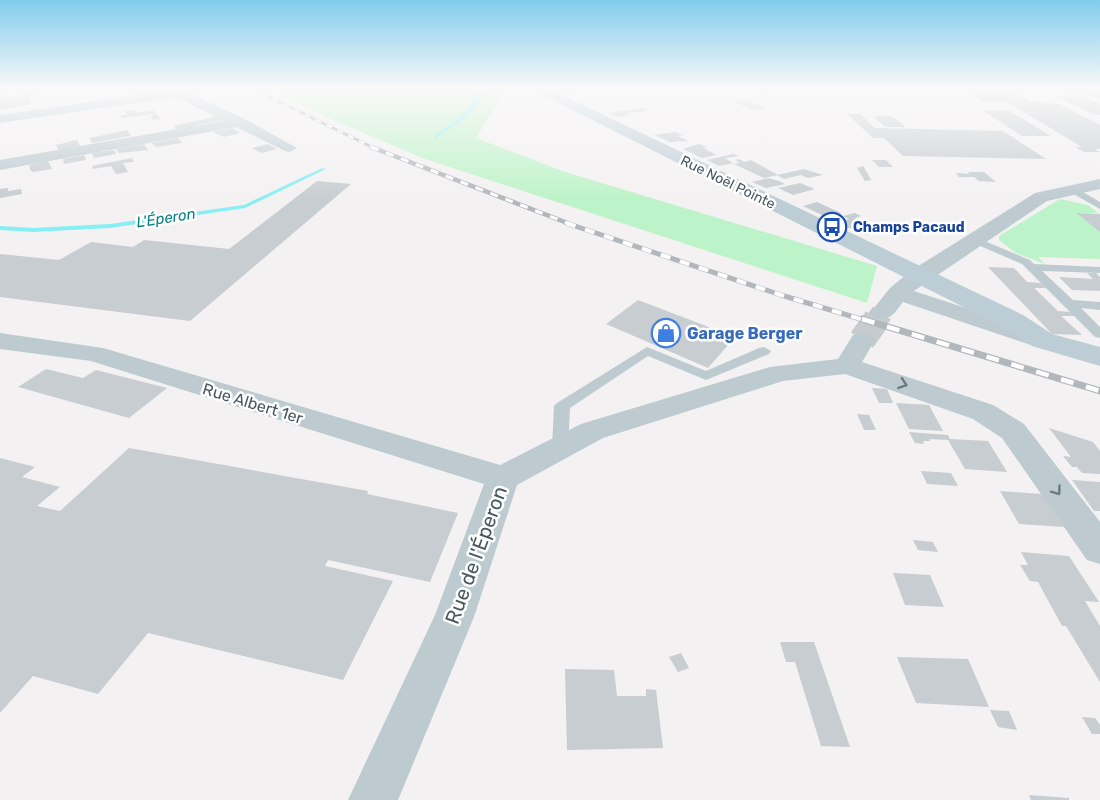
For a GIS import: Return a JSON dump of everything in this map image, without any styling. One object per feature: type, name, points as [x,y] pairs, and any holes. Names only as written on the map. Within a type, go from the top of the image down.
[{"type":"street","points":[[0,165],[221,125]]},
{"type":"street","points":[[246,125],[290,148]]},
{"type":"street","name":"Rue Noël Pointe","points":[[613,125],[1013,321],[1042,340],[1100,357]]},
{"type":"street","points":[[882,313],[898,293],[920,275],[1041,196],[1100,184]]},
{"type":"street","points":[[898,293],[1042,340]]},
{"type":"street","name":"Rue Albert 1er","points":[[0,341],[94,354],[504,478]]},
{"type":"street","name":"Rue de l'Éperon","points":[[373,800],[454,616],[504,478],[592,431],[780,373],[855,353],[983,412],[1013,431],[1100,549]]},
{"type":"lane","points":[[1073,190],[1100,207]]},
{"type":"lane","points":[[975,240],[1026,262],[1100,334]]},
{"type":"lane","points":[[1031,267],[1100,270]]},
{"type":"lane","points":[[1070,304],[1100,306]]},
{"type":"lane","points":[[560,448],[562,406],[647,351],[706,376],[764,351]]},
{"type":"green space","points":[[346,125],[484,125],[476,138],[565,172],[877,266],[867,303],[425,159]]},
{"type":"green space","points":[[1060,199],[1088,205],[1098,213],[1076,213],[1100,232],[1100,259],[1038,257],[1045,264],[1016,253],[999,240],[999,236]]},
{"type":"building","points":[[197,125],[199,127],[177,129],[173,126]]},
{"type":"building","points":[[859,125],[872,125],[875,128],[1003,131],[1046,159],[903,156],[884,138],[873,138]]},
{"type":"building","points":[[883,125],[906,127],[885,127]]},
{"type":"building","points":[[1006,125],[1034,125],[1051,136],[1022,136]]},
{"type":"building","points":[[1046,125],[1100,125],[1100,149],[1094,149],[1100,152],[1084,152],[1075,147],[1082,147]]},
{"type":"building","points":[[232,128],[240,133],[224,137],[213,132]]},
{"type":"building","points":[[127,130],[131,136],[92,143],[90,138]]},
{"type":"building","points":[[675,132],[683,135],[678,136],[688,141],[670,142],[654,135]]},
{"type":"building","points":[[178,138],[182,143],[156,147],[151,143]]},
{"type":"building","points":[[77,140],[80,146],[58,150],[56,145]]},
{"type":"building","points":[[144,144],[148,150],[119,153],[116,149]]},
{"type":"building","points":[[268,144],[277,149],[261,153],[252,148]]},
{"type":"building","points":[[699,144],[717,155],[702,158],[683,149]]},
{"type":"building","points":[[114,150],[116,154],[94,158],[92,153]]},
{"type":"building","points":[[733,154],[739,156],[725,158],[733,163],[719,166],[707,160]]},
{"type":"building","points":[[84,155],[86,160],[64,164],[63,159]]},
{"type":"building","points":[[132,158],[134,162],[123,163],[128,172],[116,174],[111,166],[93,169],[92,166]]},
{"type":"building","points":[[735,160],[745,162],[751,160],[778,175],[764,178],[734,164],[740,163]]},
{"type":"building","points":[[872,160],[886,160],[893,167],[879,167]]},
{"type":"building","points":[[48,161],[52,169],[33,172],[30,170],[29,165]]},
{"type":"building","points":[[863,166],[871,180],[865,181],[857,168]]},
{"type":"building","points":[[804,169],[823,175],[808,178],[801,175],[784,179],[777,175]]},
{"type":"building","points":[[968,172],[984,172],[996,182],[979,181],[974,177],[959,177],[956,173],[969,174]]},
{"type":"building","points":[[768,178],[785,184],[766,188],[752,182]]},
{"type":"building","points":[[317,181],[351,184],[190,321],[0,297],[0,254],[59,260],[91,242],[133,247],[144,240],[229,249]]},
{"type":"building","points":[[800,183],[815,189],[793,195],[778,188]]},
{"type":"building","points":[[8,188],[8,191],[21,189],[22,194],[0,198],[0,189]]},
{"type":"building","points":[[817,202],[841,213],[830,219],[803,206]]},
{"type":"building","points":[[855,213],[861,216],[855,218],[872,226],[868,227],[872,229],[868,230],[874,233],[865,235],[838,223],[849,219],[843,216]]},
{"type":"building","points":[[1076,213],[1100,214],[1100,232]]},
{"type":"building","points":[[892,222],[905,228],[885,232],[876,227]]},
{"type":"building","points":[[988,267],[1014,268],[1027,282],[1041,283],[1046,288],[1034,288],[1058,311],[1071,312],[1076,316],[1061,316],[1082,335],[1052,334]]},
{"type":"building","points":[[1087,273],[1096,273],[1100,277],[1100,291],[1072,290],[1059,277],[1093,279]]},
{"type":"building","points":[[638,300],[735,337],[708,368],[606,324]]},
{"type":"building","points":[[46,369],[83,378],[96,370],[167,388],[129,418],[18,387]]},
{"type":"building","points":[[872,388],[887,389],[893,403],[879,403]]},
{"type":"building","points":[[896,403],[929,405],[943,431],[909,429]]},
{"type":"building","points":[[857,414],[869,415],[876,430],[864,430]]},
{"type":"building","points":[[1049,428],[1093,442],[1100,451],[1100,474],[1082,473],[1077,467],[1072,467],[1063,456],[1071,457]]},
{"type":"building","points":[[909,432],[948,435],[950,439],[988,441],[1007,472],[965,469],[948,440],[929,439],[930,441],[923,441],[924,444],[915,443]]},
{"type":"building","points":[[129,448],[368,491],[367,494],[458,513],[430,582],[328,560],[325,566],[393,581],[343,680],[148,633],[98,694],[33,676],[0,713],[0,458],[35,467],[22,477],[60,487],[37,506],[60,511]]},
{"type":"building","points":[[921,471],[951,473],[958,486],[927,484]]},
{"type":"building","points":[[1072,480],[1100,482],[1100,511],[1094,511]]},
{"type":"building","points":[[1000,491],[1042,494],[1064,527],[1019,524]]},
{"type":"building","points":[[913,540],[933,542],[938,552],[918,550]]},
{"type":"building","points":[[1021,552],[1069,556],[1099,602],[1085,601],[1100,626],[1100,682],[1066,626],[1062,626],[1038,582],[1030,581],[1020,565],[1028,565]]},
{"type":"building","points":[[893,573],[930,575],[944,607],[905,605]]},
{"type":"building","points":[[780,642],[814,642],[850,747],[821,746],[795,662],[786,662]]},
{"type":"building","points":[[681,653],[689,668],[678,672],[669,657]]},
{"type":"building","points":[[897,657],[968,659],[989,707],[916,703]]},
{"type":"building","points":[[565,669],[614,670],[617,696],[646,696],[646,689],[656,690],[663,748],[567,750]]},
{"type":"building","points":[[990,710],[1009,711],[1017,730],[998,727]]},
{"type":"building","points":[[1082,717],[1095,718],[1100,725],[1100,734],[1092,734]]},
{"type":"building","points":[[1029,795],[1069,798],[1069,800],[1031,800]]},
{"type":"waterway","name":"L'Éperon","points":[[435,137],[452,125]]},
{"type":"waterway","name":"L'Éperon","points":[[0,228],[33,230],[110,226],[245,206],[324,169]]},
{"type":"tunnel","points":[[876,321],[882,313]]},
{"type":"tunnel","points":[[862,340],[877,319]]},
{"type":"railway","points":[[328,125],[374,148]]},
{"type":"railway","points":[[371,147],[570,224]]},
{"type":"railway","points":[[566,223],[781,295],[867,321]]},
{"type":"railway","points":[[862,319],[1100,391]]},
{"type":"place","name":"Champs Pacaud","points":[[832,227]]},
{"type":"place","name":"Garage Berger","points":[[666,333]]}]
